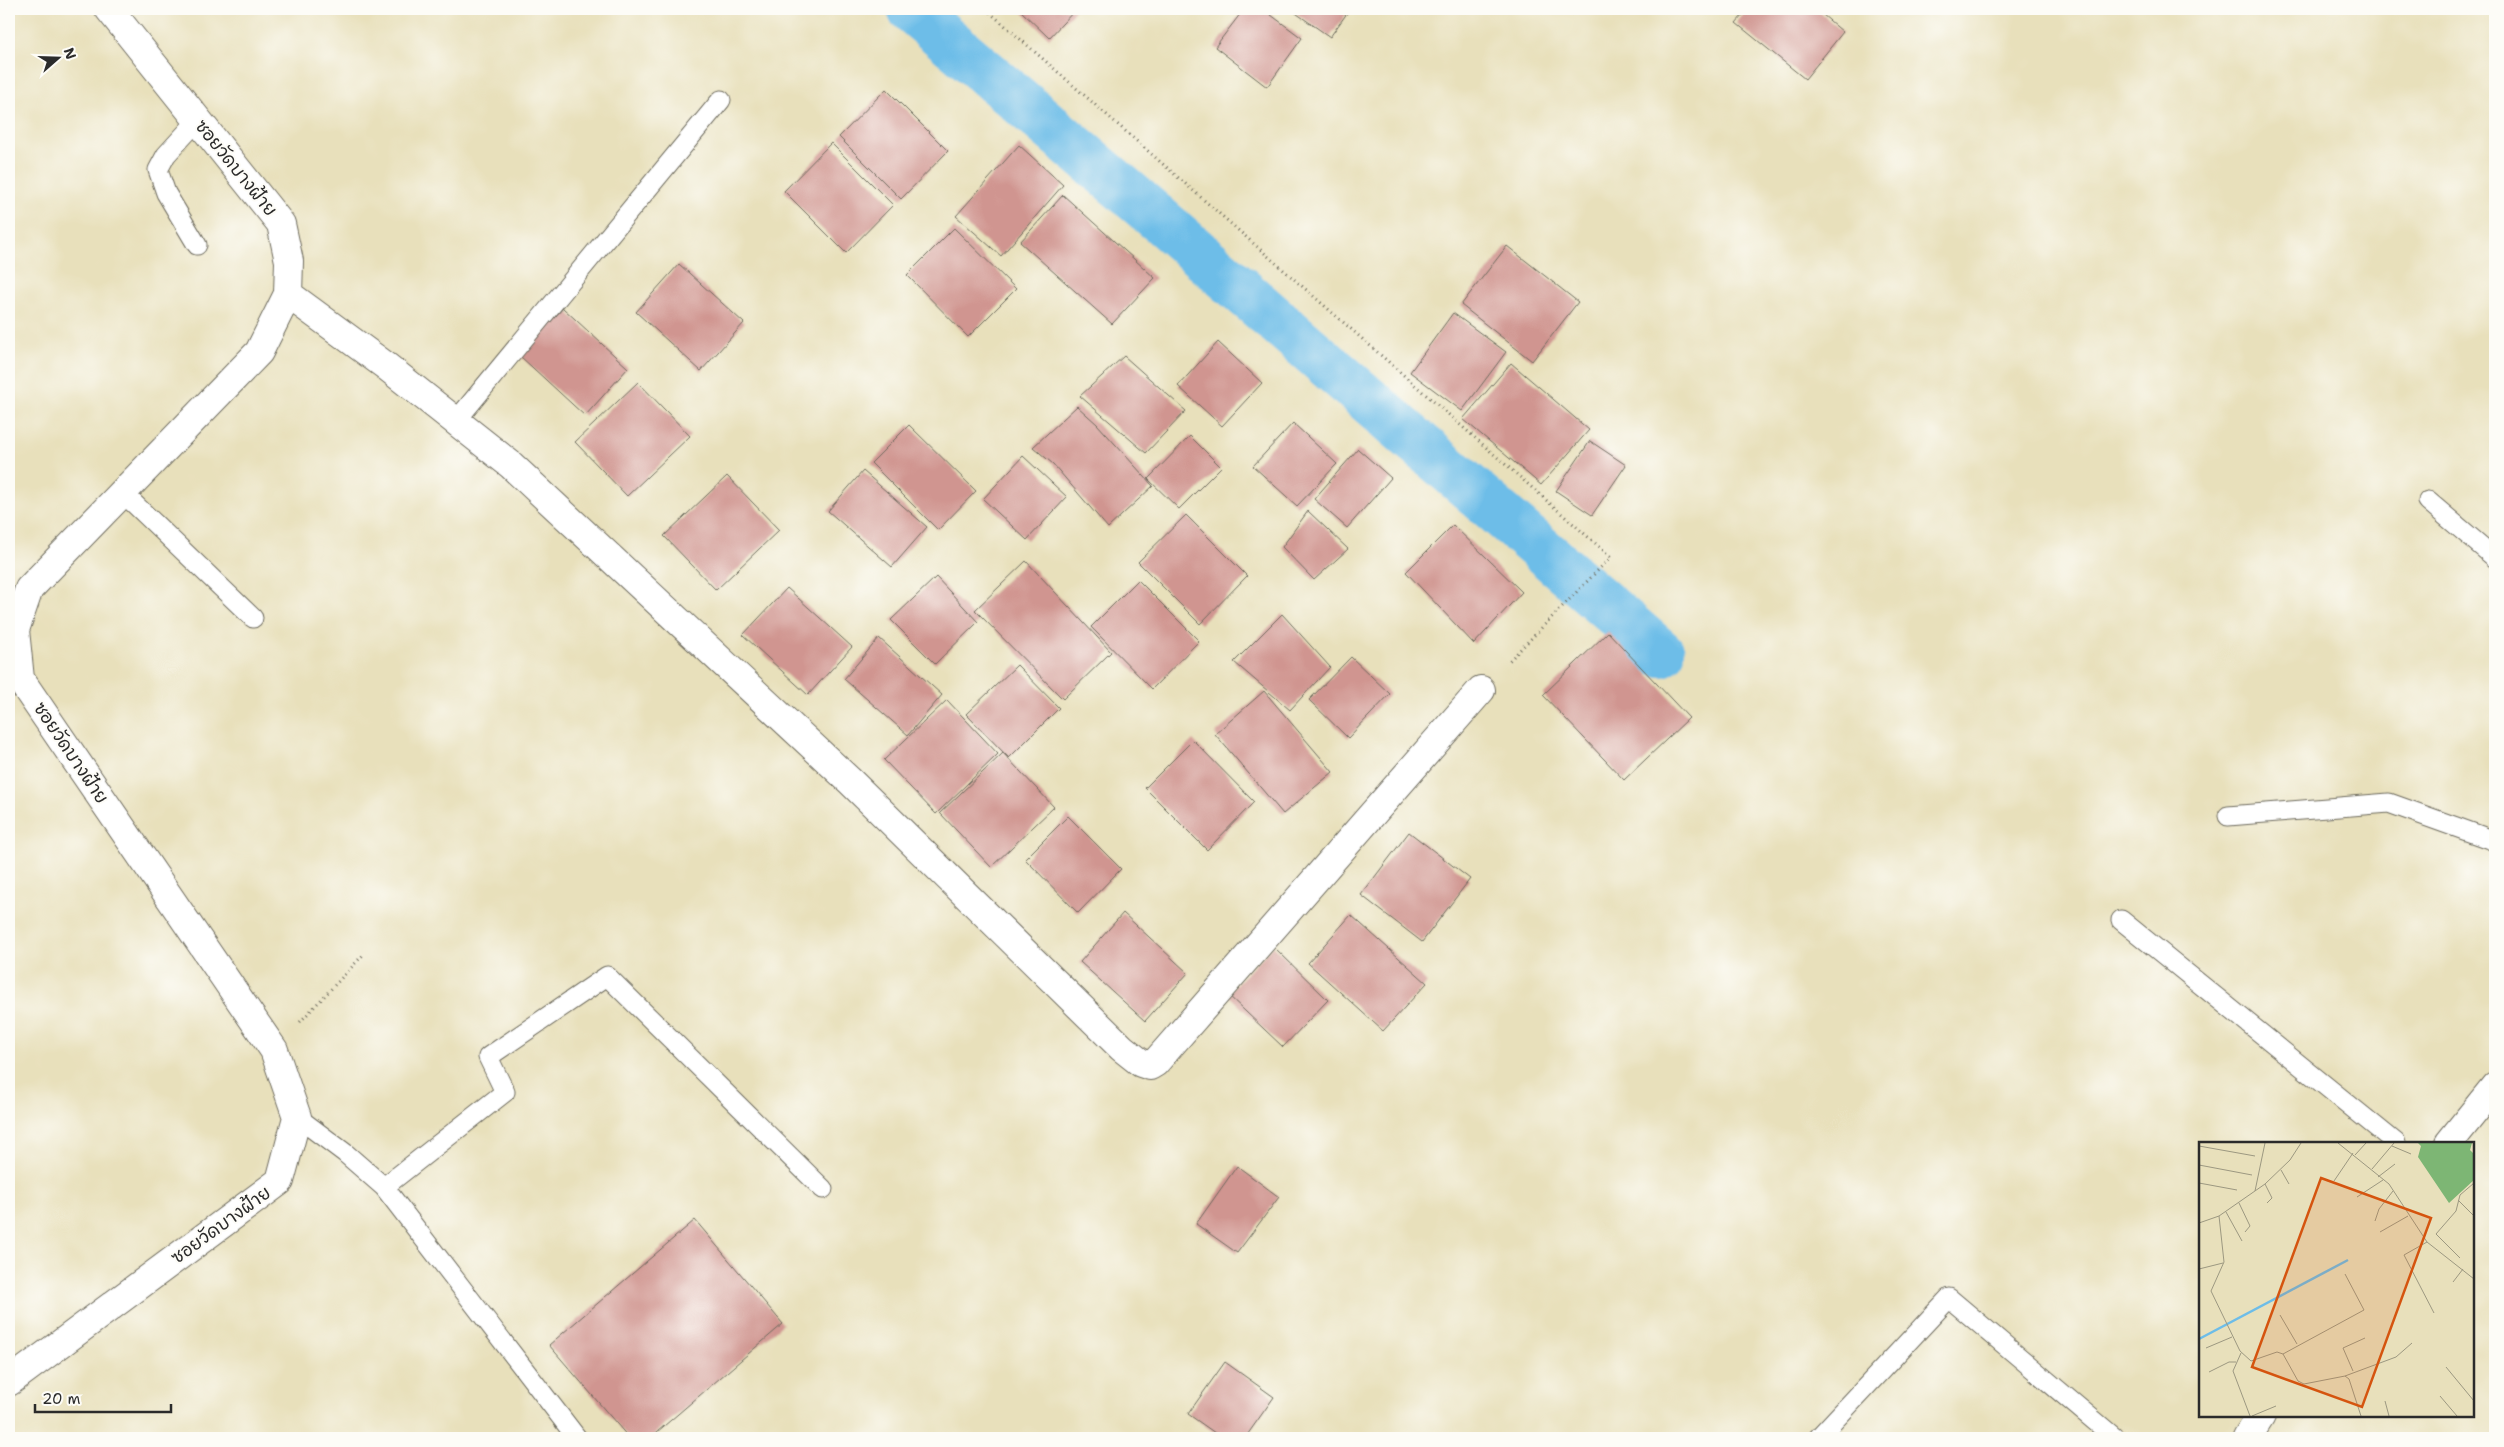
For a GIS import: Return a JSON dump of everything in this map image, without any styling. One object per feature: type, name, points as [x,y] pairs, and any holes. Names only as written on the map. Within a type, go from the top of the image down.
[{"type":"street","name":"ซอยวัดบางฝ้าย","points":[[9,1382],[280,1181],[297,1117],[274,1050],[20,679],[15,630],[29,589],[259,352],[288,294],[289,261],[281,224],[109,9]]},
{"type":"street","points":[[288,294],[386,366],[511,465],[548,498],[851,782],[1122,1048],[1148,1066],[1155,1063],[1481,690]]},
{"type":"street","points":[[2450,1142],[2495,1086]]},
{"type":"street","points":[[2246,1438],[2260,1417]]},
{"type":"lane","points":[[456,421],[721,100]]},
{"type":"lane","points":[[197,245],[166,193],[158,170],[166,155],[198,120]]},
{"type":"lane","points":[[123,493],[253,618]]},
{"type":"lane","points":[[2428,501],[2495,558]]},
{"type":"lane","points":[[2228,816],[2389,803],[2495,841]]},
{"type":"lane","points":[[2121,920],[2395,1142]]},
{"type":"lane","points":[[384,1187],[505,1092],[488,1057],[607,976],[823,1189]]},
{"type":"lane","points":[[297,1117],[346,1153],[384,1187],[577,1438]]},
{"type":"lane","points":[[1818,1438],[1949,1298],[2115,1438]]},
{"type":"path","points":[[986,9],[1611,557],[1514,656]]},
{"type":"path","points":[[274,1050],[364,954]]},
{"type":"building","points":[[1019,9],[1076,9],[1049,38]]},
{"type":"building","points":[[1244,9],[1263,9],[1302,38],[1267,87],[1215,47]]},
{"type":"building","points":[[1290,9],[1350,9],[1330,37]]},
{"type":"building","points":[[1748,9],[1816,9],[1843,32],[1805,79],[1736,23]]},
{"type":"building","points":[[886,89],[948,151],[901,199],[839,137]]},
{"type":"building","points":[[831,143],[893,205],[846,253],[784,191]]},
{"type":"building","points":[[1019,145],[1063,185],[1001,256],[956,216]]},
{"type":"building","points":[[1063,195],[1155,278],[1112,324],[1020,242]]},
{"type":"building","points":[[954,228],[1016,289],[968,337],[907,275]]},
{"type":"building","points":[[1507,246],[1578,302],[1532,361],[1461,305]]},
{"type":"building","points":[[679,264],[744,323],[701,371],[636,312]]},
{"type":"building","points":[[563,308],[628,368],[585,416],[520,356]]},
{"type":"building","points":[[1453,313],[1506,352],[1462,411],[1410,372]]},
{"type":"building","points":[[1218,342],[1262,383],[1222,426],[1178,386]]},
{"type":"building","points":[[1124,356],[1186,411],[1146,453],[1080,396]]},
{"type":"building","points":[[1511,363],[1589,430],[1541,485],[1463,419]]},
{"type":"building","points":[[638,382],[690,436],[627,496],[575,442]]},
{"type":"building","points":[[1077,406],[1097,424],[1153,486],[1108,528],[1053,464],[1033,447]]},
{"type":"building","points":[[1293,423],[1337,464],[1297,506],[1253,466]]},
{"type":"building","points":[[909,425],[976,491],[938,530],[871,463]]},
{"type":"building","points":[[1190,436],[1221,467],[1179,509],[1148,479]]},
{"type":"building","points":[[1590,441],[1626,465],[1592,515],[1556,491]]},
{"type":"building","points":[[1358,449],[1391,478],[1347,528],[1314,499]]},
{"type":"building","points":[[1023,456],[1067,497],[1027,540],[983,499]]},
{"type":"building","points":[[863,471],[927,527],[892,567],[828,511]]},
{"type":"building","points":[[727,476],[779,530],[716,590],[664,536]]},
{"type":"building","points":[[1308,511],[1348,549],[1314,580],[1282,547]]},
{"type":"building","points":[[1186,515],[1247,576],[1200,624],[1138,562]]},
{"type":"building","points":[[1453,525],[1522,592],[1474,644],[1406,572]]},
{"type":"building","points":[[1026,561],[1111,652],[1063,699],[975,610]]},
{"type":"building","points":[[936,577],[978,622],[935,664],[891,620]]},
{"type":"building","points":[[1138,580],[1199,641],[1152,689],[1091,627]]},
{"type":"building","points":[[787,588],[852,647],[808,695],[743,635]]},
{"type":"building","points":[[1282,614],[1330,667],[1290,710],[1234,662]]},
{"type":"building","points":[[1608,632],[1689,718],[1624,780],[1543,695]]},
{"type":"building","points":[[879,638],[942,695],[908,735],[844,679]]},
{"type":"building","points":[[1351,657],[1390,694],[1348,738],[1309,700]]},
{"type":"building","points":[[1017,665],[1059,708],[1009,758],[966,714]]},
{"type":"building","points":[[1264,691],[1333,772],[1283,814],[1215,734]]},
{"type":"building","points":[[947,700],[998,754],[936,814],[884,760]]},
{"type":"building","points":[[1193,740],[1254,802],[1207,850],[1145,788]]},
{"type":"building","points":[[1003,753],[1054,807],[991,867],[940,813]]},
{"type":"building","points":[[1068,816],[1121,869],[1078,913],[1025,859]]},
{"type":"building","points":[[1409,832],[1470,879],[1422,942],[1361,895]]},
{"type":"building","points":[[1123,913],[1188,973],[1145,1021],[1080,962]]},
{"type":"building","points":[[1351,915],[1427,983],[1383,1031],[1308,963]]},
{"type":"building","points":[[1273,946],[1328,1000],[1283,1047],[1227,994]]},
{"type":"building","points":[[1237,1166],[1279,1197],[1237,1253],[1196,1224]]},
{"type":"building","points":[[695,1220],[783,1324],[650,1438],[629,1438],[549,1345]]},
{"type":"building","points":[[1225,1362],[1274,1397],[1245,1438],[1222,1438],[1188,1414]]},
{"type":"waterway","points":[[911,9],[1146,208],[1661,653]]}]
